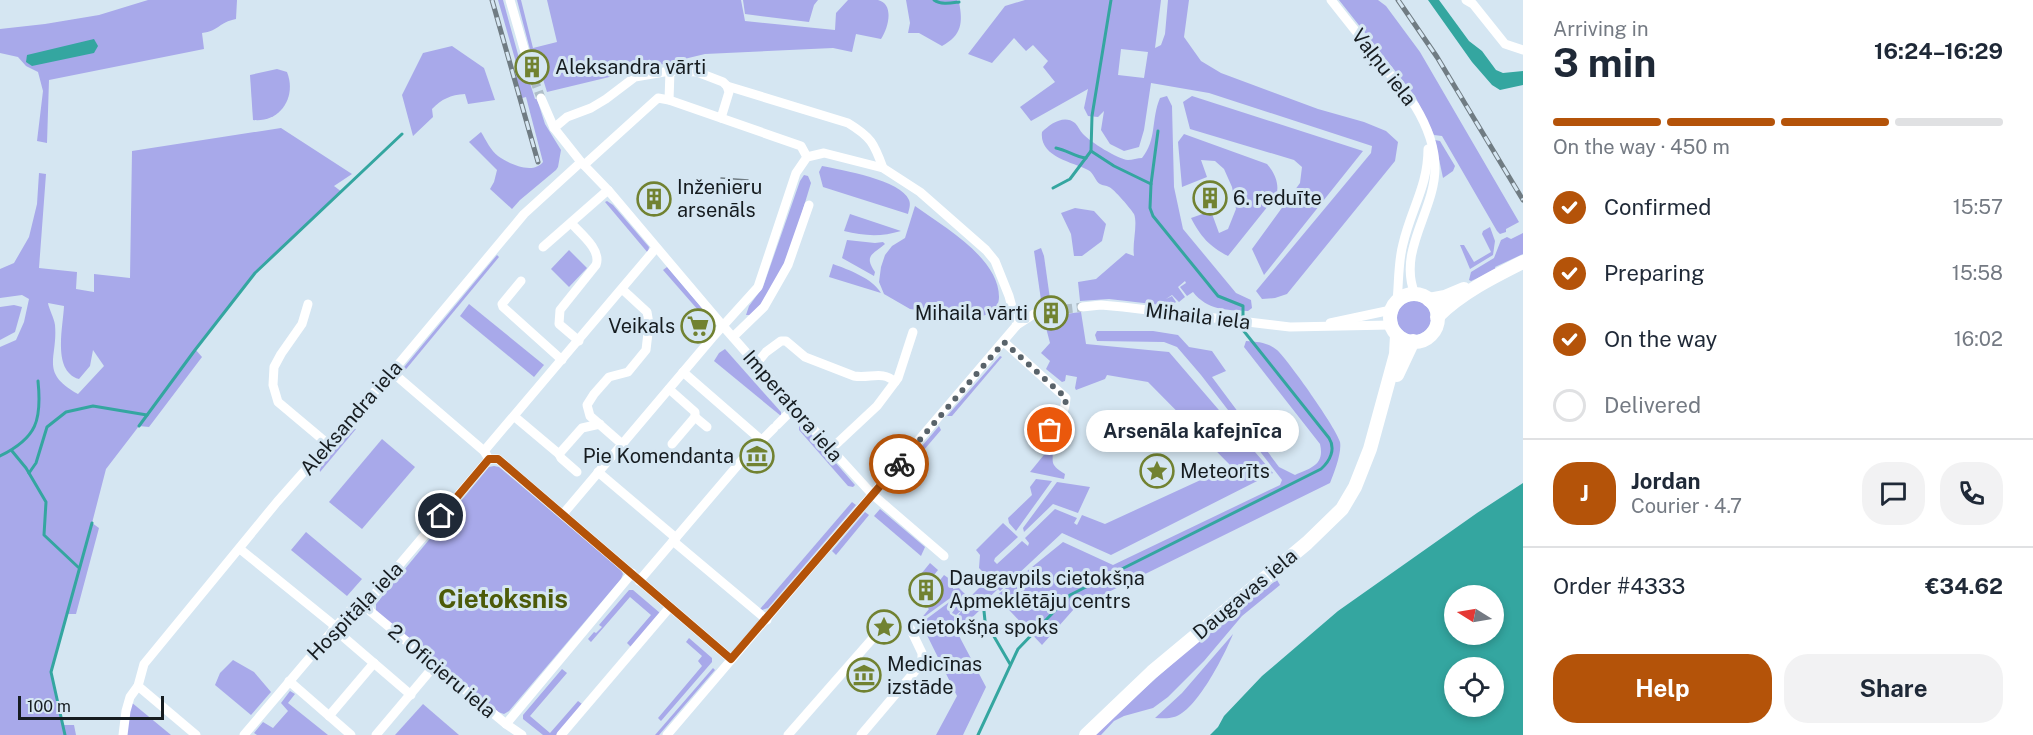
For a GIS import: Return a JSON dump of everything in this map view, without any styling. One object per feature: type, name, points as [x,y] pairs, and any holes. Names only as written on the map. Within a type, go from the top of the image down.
[{"type":"main road","points":[[1437,317],[1456,301],[1523,262]]},
{"type":"main road","points":[[1430,300],[1445,297],[1496,276]]},
{"type":"main road","points":[[1415,294],[1430,300],[1435,307],[1437,317],[1435,328],[1430,335],[1422,340],[1413,341],[1407,340],[1394,330],[1394,305],[1405,296],[1415,294]]},
{"type":"main road","name":"Daugavas iela","points":[[1375,433],[1396,354],[1394,330]]},
{"type":"main road","name":"Daugavas iela","points":[[1086,735],[1152,672],[1333,519],[1347,502],[1355,487],[1401,366],[1413,341]]},
{"type":"street","points":[[510,0],[530,66]]},
{"type":"street","name":"Vaļņu iela","points":[[1331,0],[1415,106],[1422,117],[1434,156],[1435,169],[1430,197],[1411,254],[1410,278],[1415,294]]},
{"type":"street","points":[[1466,0],[1473,4],[1505,44],[1523,50]]},
{"type":"street","points":[[670,71],[669,100],[801,146],[807,158]]},
{"type":"street","points":[[554,128],[567,117],[591,108],[606,99],[635,77],[670,71],[697,72],[728,86],[848,123],[865,133],[877,150],[883,168]]},
{"type":"street","points":[[720,118],[728,98],[728,86]]},
{"type":"street","name":"Imperatora iela","points":[[541,98],[554,128],[831,449],[872,494],[944,556]]},
{"type":"street","name":"Aleksandra iela","points":[[123,735],[130,697],[138,686],[144,664],[524,214],[658,98],[669,100]]},
{"type":"street","name":"Vaļņu iela","points":[[1394,305],[1402,245],[1426,177],[1429,139]]},
{"type":"street","points":[[563,514],[758,287],[796,173],[807,158],[824,153],[883,168],[920,192],[986,250],[995,261],[1006,287],[1017,325]]},
{"type":"street","points":[[543,247],[608,190]]},
{"type":"street","points":[[733,337],[764,308],[788,265],[809,205]]},
{"type":"street","points":[[571,223],[597,253],[598,260],[560,309],[560,324],[579,341]]},
{"type":"street","name":"Hospitāļa iela","points":[[244,735],[356,603],[367,603],[515,417],[656,248]]},
{"type":"street","points":[[521,281],[502,304],[503,307],[562,360]]},
{"type":"street","points":[[622,289],[647,312],[650,324],[646,350],[628,372],[609,377],[587,405],[590,416],[622,444]]},
{"type":"street","points":[[308,304],[302,324],[274,367],[273,385],[278,402],[328,444]]},
{"type":"street","name":"Mihaila iela","points":[[1083,307],[1101,305],[1123,307],[1273,325],[1313,327],[1379,324],[1394,330]]},
{"type":"street","name":"Mihaila iela","points":[[1313,327],[1394,305]]},
{"type":"street","points":[[670,734],[731,659],[1017,325],[1034,314],[1050,311]]},
{"type":"street","points":[[831,449],[877,406],[898,378],[913,332]]},
{"type":"street","points":[[757,363],[766,352],[781,341],[786,341],[805,357],[854,376],[884,375],[890,376],[895,382]]},
{"type":"street","points":[[1004,342],[1066,398],[1062,416],[1050,430]]},
{"type":"street","points":[[392,372],[486,455],[498,459],[731,659]]},
{"type":"street","points":[[683,372],[760,439]]},
{"type":"street","points":[[669,389],[695,412],[695,417],[707,427]]},
{"type":"street","points":[[508,729],[636,577],[674,539],[760,439],[763,439],[795,407]]},
{"type":"street","points":[[515,417],[577,472]]},
{"type":"street","points":[[672,444],[695,417]]},
{"type":"street","points":[[559,454],[582,429],[600,424]]},
{"type":"street","points":[[598,472],[766,620]]},
{"type":"street","points":[[240,549],[411,695]]},
{"type":"street","name":"2. Oficieru iela","points":[[367,603],[370,611],[508,729],[522,735]]},
{"type":"street","points":[[561,735],[670,607]]},
{"type":"street","points":[[861,735],[922,663],[922,653],[910,628]]},
{"type":"street","points":[[788,735],[873,638]]},
{"type":"street","points":[[329,716],[374,663]]},
{"type":"street","points":[[376,735],[435,665]]},
{"type":"street","points":[[289,681],[351,735]]},
{"type":"street","points":[[138,686],[195,735]]},
{"type":"shaded area","points":[[148,0],[237,0],[236,19],[202,33],[204,49],[49,80],[47,143],[37,141],[43,91],[38,72],[26,66],[18,57],[0,53],[0,29],[99,15]]},
{"type":"shaded area","points":[[498,0],[503,0],[519,58],[525,67],[545,124],[561,150],[556,170],[512,209],[490,189],[497,170],[469,142],[481,132],[493,151],[508,162],[521,167],[533,168],[543,162],[526,97],[522,98],[514,74],[519,73]]},
{"type":"shaded area","points":[[517,0],[521,0],[533,48],[557,42],[547,0],[741,0],[745,21],[835,30],[836,13],[848,0],[878,0],[887,6],[888,17],[881,39],[856,34],[852,52],[833,48],[705,54],[547,92],[538,63],[533,61]]},
{"type":"shaded area","points":[[743,0],[818,0],[814,5],[809,22],[745,14]]},
{"type":"shaded area","points":[[906,0],[957,0],[961,16],[960,28],[949,42],[942,46],[919,33],[908,33],[910,23]]},
{"type":"shaded area","points":[[1025,0],[1161,0],[1155,48],[1161,45],[1165,34],[1168,0],[1189,0],[1184,37],[1201,61],[1221,73],[1386,131],[1398,142],[1395,161],[1287,294],[1262,299],[1256,291],[1371,153],[1372,146],[1209,93],[1151,83],[1139,147],[1124,151],[1110,144],[1101,130],[1104,111],[1098,117],[1088,116],[1084,108],[1088,89],[1031,121],[1020,107],[1055,82],[1043,67],[1048,61],[1033,45],[1026,51],[1014,38],[992,63],[968,54],[1005,6]],"holes":[[[1121,49],[1148,52],[1144,78],[1118,75]]]},
{"type":"shaded area","points":[[1339,0],[1378,0],[1386,6],[1420,52],[1519,222],[1506,229],[1506,232],[1500,234],[1497,231],[1442,136],[1434,135],[1415,96]]},
{"type":"shaded area","points":[[1428,0],[1439,0],[1469,41],[1482,51],[1496,70],[1503,73],[1523,71],[1523,85],[1500,90],[1492,85],[1472,62]]},
{"type":"shaded area","points":[[94,39],[98,46],[94,53],[32,66],[26,62],[27,55]]},
{"type":"shaded area","points":[[452,46],[484,68],[495,100],[468,104],[465,94],[447,98],[432,109],[433,117],[413,136],[402,95],[423,53]]},
{"type":"shaded area","points":[[277,69],[287,72],[290,81],[288,99],[278,113],[263,120],[253,120],[250,75]]},
{"type":"shaded area","points":[[1167,96],[1172,106],[1174,187],[1183,229],[1236,293],[1251,300],[1252,308],[1248,311],[1211,306],[1193,292],[1187,296],[1180,287],[1186,283],[1185,281],[1178,287],[1185,297],[1179,302],[1172,295],[1166,299],[1172,296],[1176,302],[1170,306],[1109,299],[1080,301],[1078,282],[1096,279],[1126,253],[1134,256],[1135,218],[1118,195],[1109,187],[1098,183],[1090,171],[1051,153],[1042,140],[1042,132],[1057,121],[1071,120],[1082,133],[1111,153],[1128,160],[1142,158],[1150,144],[1160,98]]},
{"type":"shaded area","points":[[1192,96],[1363,151],[1264,275],[1252,249],[1300,183],[1302,167],[1294,160],[1190,129],[1183,102]]},
{"type":"shaded area","points":[[281,128],[352,174],[334,186],[342,192],[255,273],[195,349],[202,357],[149,427],[139,426],[106,469],[92,523],[99,528],[76,614],[66,614],[51,672],[63,725],[74,725],[76,735],[0,735],[0,347],[16,340],[24,322],[29,299],[22,295],[0,298],[0,269],[14,263],[29,237],[37,204],[39,173],[46,174],[39,268],[77,272],[76,289],[94,292],[94,274],[130,278],[132,151]],"holes":[[[48,303],[64,306],[61,348],[65,367],[79,379],[90,366],[93,350],[104,366],[78,394],[58,379],[54,371],[55,325]]]},
{"type":"shaded area","points":[[1184,134],[1267,164],[1276,179],[1276,196],[1228,256],[1206,240],[1191,218],[1211,211],[1219,233],[1228,229],[1236,209],[1232,187],[1224,169],[1215,161],[1201,160],[1207,177],[1182,187],[1178,142]]},
{"type":"shaded area","points":[[1435,140],[1440,141],[1455,166],[1453,171],[1443,178]]},
{"type":"shaded area","points":[[822,166],[870,177],[895,187],[909,200],[908,214],[823,187],[819,172]]},
{"type":"shaded area","points":[[804,175],[808,176],[811,183],[782,269],[764,300],[752,315],[746,315],[749,306],[763,287]]},
{"type":"shaded area","points":[[607,201],[649,247],[648,253],[605,202]]},
{"type":"shaded area","points":[[915,206],[968,245],[990,269],[997,283],[999,297],[994,310],[972,318],[910,309],[884,294],[879,282],[885,255],[892,246],[905,238]]},
{"type":"shaded area","points":[[1075,208],[1094,211],[1106,224],[1102,241],[1082,256],[1074,256],[1071,234],[1061,213]]},
{"type":"shaded area","points":[[850,214],[901,231],[872,235],[844,231]]},
{"type":"shaded area","points":[[1490,227],[1495,241],[1493,255],[1470,269],[1460,245],[1464,245],[1474,262],[1491,252],[1482,234]]},
{"type":"shaded area","points":[[1523,233],[1523,254],[1495,267],[1496,270],[1469,280],[1471,272],[1494,258],[1501,240],[1507,237],[1511,239]]},
{"type":"shaded area","points":[[847,240],[885,244],[871,255],[870,262],[875,272],[874,276],[842,258]]},
{"type":"shaded area","points":[[1041,248],[1051,306],[1041,300],[1034,251]]},
{"type":"shaded area","points":[[569,250],[587,268],[569,287],[551,269]]},
{"type":"shaded area","points":[[497,255],[499,257],[402,374],[400,372]]},
{"type":"shaded area","points":[[833,264],[866,279],[881,293],[829,277]]},
{"type":"shaded area","points":[[667,267],[702,308],[701,310],[698,310],[663,270]]},
{"type":"shaded area","points":[[1414,301],[1426,306],[1431,318],[1426,330],[1414,335],[1402,330],[1397,318],[1402,306]]},
{"type":"shaded area","points":[[469,304],[544,365],[534,377],[460,316]]},
{"type":"shaded area","points":[[14,305],[22,307],[15,332],[0,340],[0,307]]},
{"type":"shaded area","points":[[1081,312],[1086,344],[1169,352],[1273,473],[1111,555],[1062,533],[1000,591],[998,589],[957,632],[986,687],[963,735],[936,735],[957,696],[921,623],[952,600],[955,601],[949,610],[950,614],[956,618],[962,610],[956,615],[952,613],[959,602],[959,598],[953,596],[920,620],[929,609],[908,590],[930,563],[938,570],[930,580],[924,576],[912,592],[928,604],[941,588],[937,584],[944,575],[954,582],[953,589],[959,588],[969,598],[989,578],[979,568],[980,555],[976,550],[1003,523],[1018,537],[995,558],[994,561],[997,564],[1022,541],[1028,546],[1029,543],[1025,538],[1055,509],[1077,518],[1074,523],[1077,525],[1082,515],[1105,524],[1231,466],[1148,382],[1107,375],[1105,379],[1076,390],[1077,377],[1066,375],[1065,381],[1062,382],[1046,369],[1050,361],[1041,353],[1050,343],[1045,324],[1049,321],[1050,316]]},
{"type":"shaded area","points":[[1097,331],[1153,331],[1178,335],[1189,347],[1212,351],[1226,371],[1212,377],[1279,467],[1295,475],[1311,468],[1319,461],[1320,444],[1244,347],[1246,341],[1270,345],[1283,356],[1322,410],[1340,442],[1340,452],[1330,483],[1074,609],[1042,645],[996,596],[1063,542],[1113,565],[1280,485],[1282,480],[1177,347],[1164,342],[1097,341],[1095,335]]},
{"type":"shaded area","points":[[725,349],[781,412],[781,416],[714,361]]},
{"type":"shaded area","points":[[1000,356],[1002,357],[952,416],[947,416]]},
{"type":"shaded area","points":[[802,424],[855,485],[853,487],[848,486],[799,430]]},
{"type":"shaded area","points":[[939,426],[941,430],[894,485],[889,485]]},
{"type":"shaded area","points":[[351,428],[356,429],[320,472],[319,464]]},
{"type":"shaded area","points":[[382,439],[415,467],[362,529],[329,502]]},
{"type":"shaded area","points":[[1052,445],[1053,462],[1065,474],[1064,479],[1030,472]]},
{"type":"shaded area","points":[[489,467],[499,467],[623,574],[509,711],[504,714],[498,712],[376,612],[376,604]]},
{"type":"shaded area","points":[[1036,479],[1052,481],[1016,531],[1008,518],[1032,495],[1030,487]]},
{"type":"shaded area","points":[[1057,482],[1090,487],[1078,513],[1053,504],[1024,532],[1023,528]]},
{"type":"shaded area","points":[[1523,483],[1523,735],[1210,735],[1224,716],[1262,676],[1338,611]]},
{"type":"shaded area","points":[[852,502],[856,505],[768,608],[760,609]]},
{"type":"shaded area","points":[[880,509],[925,547],[921,556],[874,516]]},
{"type":"shaded area","points":[[865,512],[869,515],[836,555],[832,551]]},
{"type":"shaded area","points":[[306,532],[362,579],[347,596],[291,550]]},
{"type":"shaded area","points":[[1277,580],[1280,585],[1242,616],[1204,661],[1168,697],[1153,708],[1114,721],[1101,735],[1095,735],[1183,654]]},
{"type":"shaded area","points":[[629,590],[633,590],[660,613],[631,647],[627,643],[651,615],[630,597],[591,642],[588,639],[602,627],[599,625]]},
{"type":"shaded area","points":[[1233,634],[1209,681],[1191,705],[1183,713],[1174,717],[1155,718],[1182,693]]},
{"type":"shaded area","points":[[689,638],[712,658],[712,662],[661,721],[658,718],[702,666],[698,661],[702,656],[686,642]]},
{"type":"shaded area","points":[[233,660],[254,672],[271,692],[251,715],[215,685],[220,673]]},
{"type":"shaded area","points":[[713,668],[715,670],[659,735],[655,735]]},
{"type":"shaded area","points":[[562,669],[567,673],[530,716],[550,733],[578,701],[582,704],[556,735],[543,735],[523,719],[523,715]]},
{"type":"shaded area","points":[[290,691],[295,694],[288,703],[328,735],[257,735],[254,733],[263,722],[273,728],[288,711],[281,703]]},
{"type":"shaded area","points":[[131,702],[171,735],[126,735]]},
{"type":"shaded area","points":[[423,704],[459,735],[395,735]]},
{"type":"waterway","points":[[934,0],[943,3],[959,2]]},
{"type":"waterway","points":[[1111,0],[1092,116],[1091,151],[1114,166],[1151,184],[1150,208],[1153,216],[1218,296],[1243,306],[1243,319]]},
{"type":"waterway","points":[[1151,184],[1158,131]]},
{"type":"waterway","points":[[139,426],[255,273],[402,134]]},
{"type":"waterway","points":[[1056,148],[1086,158]]},
{"type":"waterway","points":[[1053,188],[1070,179],[1091,151]]},
{"type":"waterway","points":[[978,735],[1018,649],[1070,595],[1321,469],[1327,462],[1332,451],[1329,438],[1243,330]]},
{"type":"waterway","points":[[0,456],[22,442],[34,426],[39,407],[38,381]]},
{"type":"waterway","points":[[29,473],[36,463],[47,427],[66,412],[93,406],[147,415]]},
{"type":"waterway","points":[[12,451],[26,468],[46,502],[44,535],[78,567]]},
{"type":"waterway","points":[[65,735],[51,672],[92,523]]},
{"type":"waterway","points":[[984,611],[985,621],[1010,664]]},
{"type":"tunnel","points":[[529,66],[541,98]]},
{"type":"tunnel","points":[[1050,311],[1082,307]]},
{"type":"tram line","points":[[721,178],[748,180]]},
{"type":"railway","points":[[492,0],[538,162]]},
{"type":"railway","points":[[1398,0],[1437,57],[1523,200]]},
{"type":"way so far","points":[[899,464],[1004,342],[1066,398],[1062,416],[1050,430]]},
{"type":"place","name":"Aleksandra vārti","points":[[532,67]]},
{"type":"place","name":"6. reduīte","points":[[1210,198]]},
{"type":"place","name":"Inženieru arsenāls","points":[[654,199]]},
{"type":"place","name":"Mihaila vārti","points":[[1051,313]]},
{"type":"place","name":"Veikals","points":[[698,326]]},
{"type":"place","name":"Arsenāla kafejnīca","points":[[1050,430]]},
{"type":"place","name":"Pie Komendanta","points":[[757,456]]},
{"type":"place","name":"Meteorīts","points":[[1157,471]]},
{"type":"place","name":"Daugavpils cietokšņa Apmeklētāju centrs","points":[[926,590]]},
{"type":"place","name":"Cietokšņa spoks","points":[[884,627]]},
{"type":"place","name":"Medicīnas izstāde","points":[[864,675]]},
{"type":"district","name":"Cietoksnis","points":[[503,598]]},
{"type":"route","points":[[441,516],[489,459],[498,459],[731,659],[899,464]]}]
